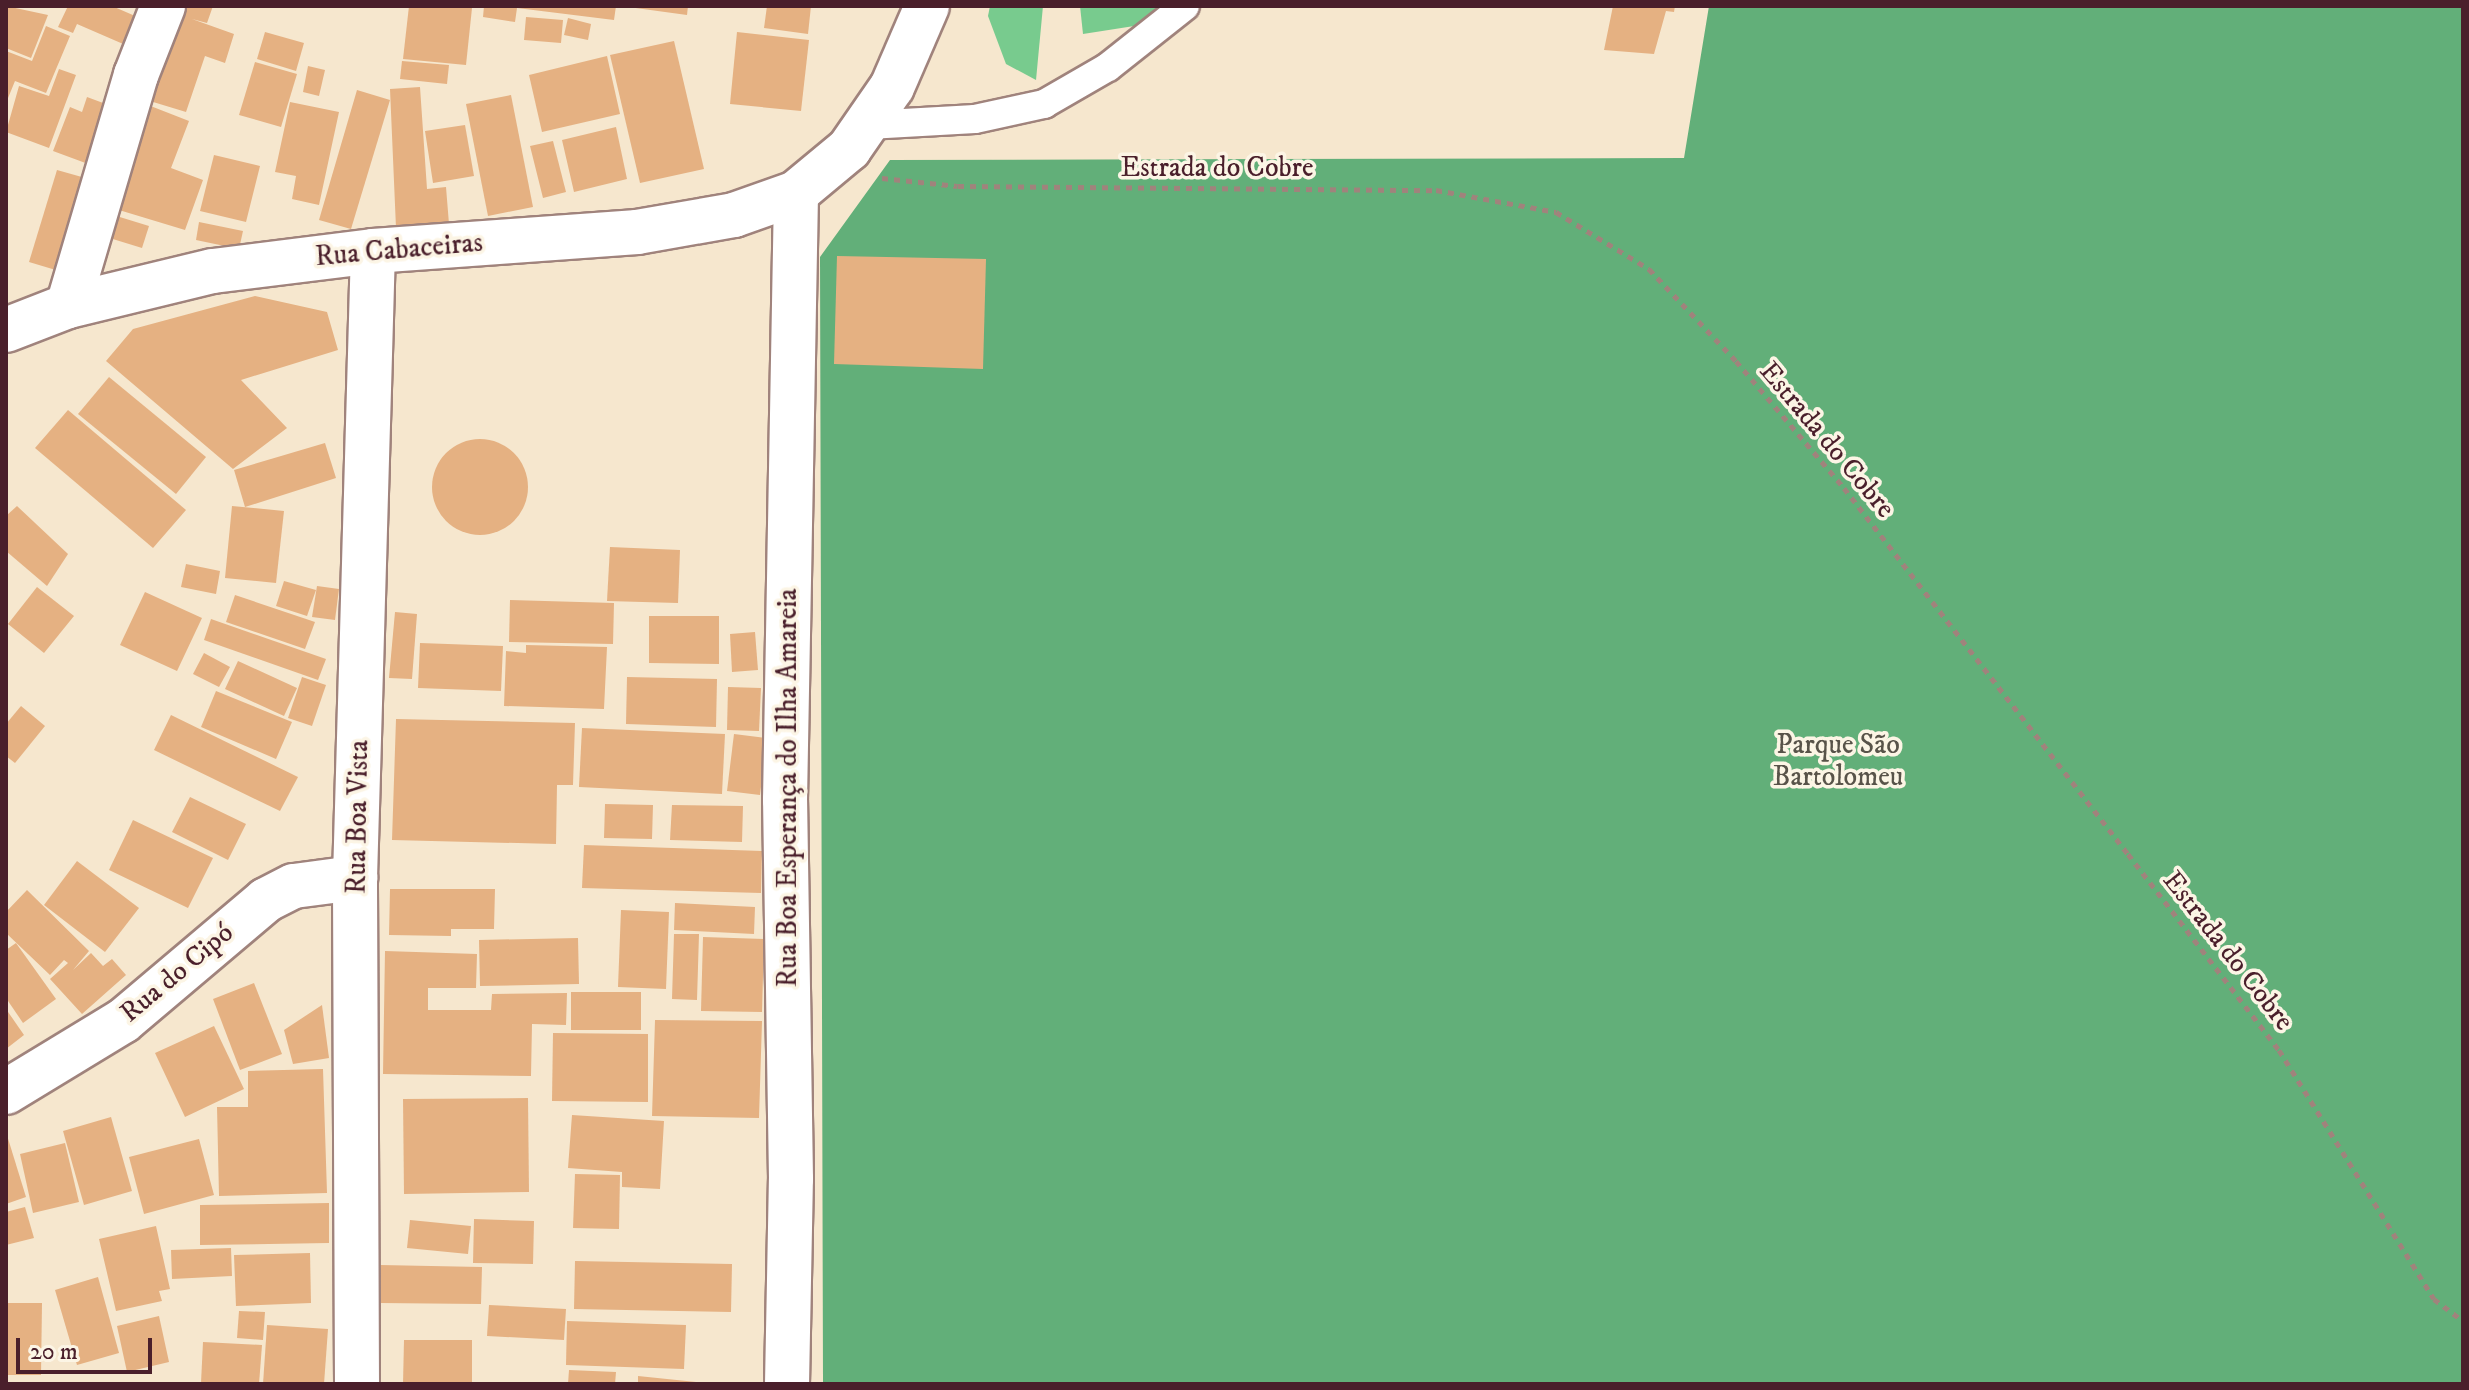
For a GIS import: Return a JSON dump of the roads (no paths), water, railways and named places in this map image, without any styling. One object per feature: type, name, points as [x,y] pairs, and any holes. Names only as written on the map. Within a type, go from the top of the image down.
[{"type":"street","points":[[68,306],[136,75],[163,6]]},
{"type":"street","points":[[811,182],[868,125],[892,87],[927,6]]},
{"type":"street","name":"Rua Cabaceiras","points":[[6,330],[68,306],[213,271],[373,251],[637,232],[734,215],[811,182]]},
{"type":"street","name":"Rua Boa Esperança do Ilha Amareia","points":[[787,1384],[791,1179],[785,800],[811,182]]},
{"type":"street","name":"Rua Boa Vista","points":[[357,1384],[355,878],[373,251]]},
{"type":"street","name":"Rua do Cipó","points":[[6,1092],[123,1021],[266,900],[294,886],[355,878]]},
{"type":"lane","points":[[868,125],[975,119],[1044,104],[1108,67],[1185,6]]},
{"type":"park label","name":"Parque São Bartolomeu","points":[[1838,761]]}]
